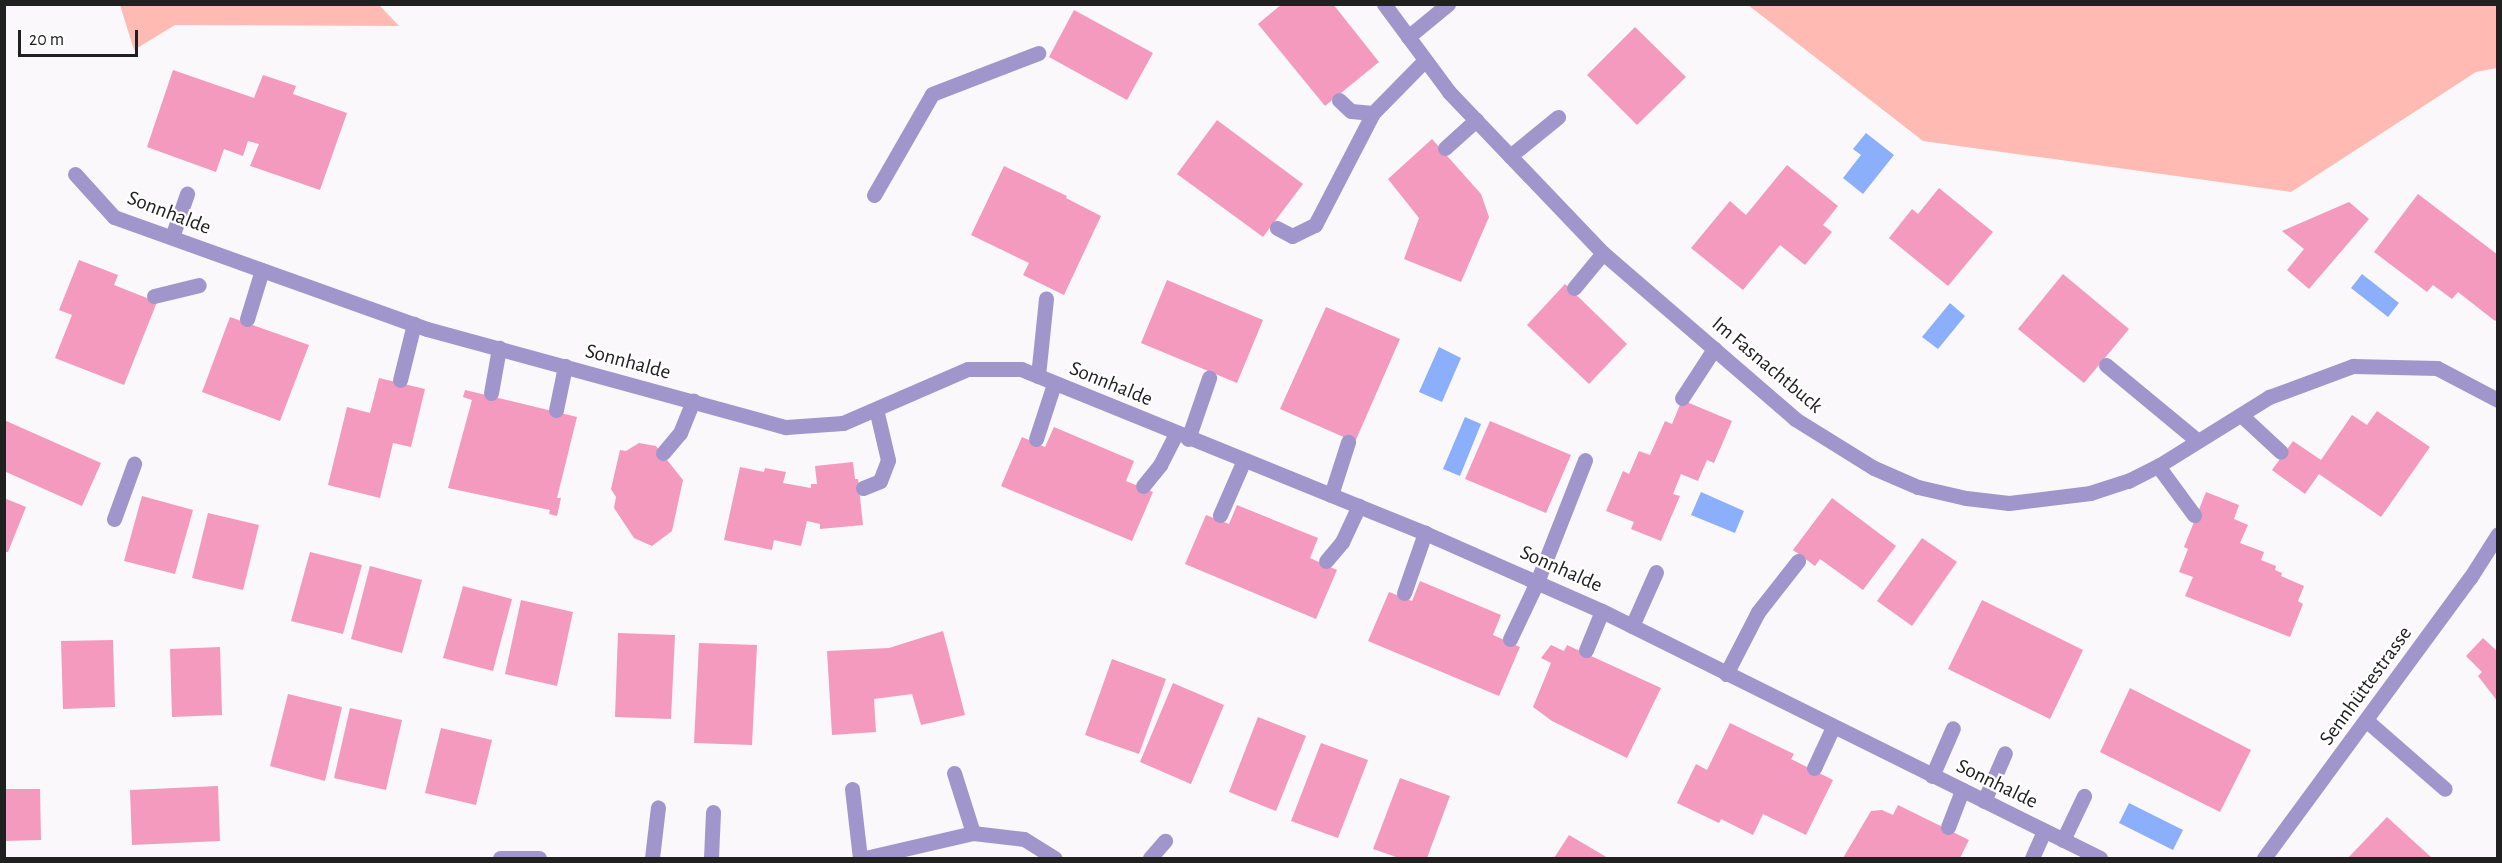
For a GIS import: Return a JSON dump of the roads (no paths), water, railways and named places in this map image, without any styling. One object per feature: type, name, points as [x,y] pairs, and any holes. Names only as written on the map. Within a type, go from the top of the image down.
[{"type":"street","name":"Im Fasnachtbuck","points":[[1384,4],[1449,92],[1603,253],[1795,419],[1874,468],[1918,487],[1966,498],[2009,502],[2090,493],[2128,481],[2158,466],[2269,397],[2354,366],[2437,368],[2498,400]]},
{"type":"street","points":[[1408,37],[1448,4]]},
{"type":"street","points":[[874,195],[932,94],[1038,53]]},
{"type":"street","points":[[1277,228],[1292,236],[1315,225],[1373,113],[1425,60]]},
{"type":"street","points":[[1339,100],[1351,111],[1373,113]]},
{"type":"street","points":[[1510,156],[1558,117]]},
{"type":"street","points":[[1445,148],[1476,120]]},
{"type":"street","name":"Sonnhalde","points":[[75,174],[114,217],[262,270],[414,324],[786,427],[843,423],[968,369],[1021,369],[1425,533],[1602,610],[1726,674],[2100,858]]},
{"type":"street","points":[[172,237],[187,194]]},
{"type":"street","points":[[1574,288],[1603,253]]},
{"type":"street","points":[[247,319],[262,270]]},
{"type":"street","points":[[154,296],[199,285]]},
{"type":"street","points":[[1038,376],[1046,298]]},
{"type":"street","points":[[400,380],[414,324]]},
{"type":"street","points":[[491,393],[499,348]]},
{"type":"street","points":[[1682,398],[1714,350]]},
{"type":"street","points":[[2106,365],[2198,441]]},
{"type":"street","points":[[556,410],[565,366]]},
{"type":"street","points":[[1143,486],[1182,436],[1209,378]]},
{"type":"street","points":[[1036,439],[1054,384]]},
{"type":"street","points":[[663,453],[681,433],[693,401]]},
{"type":"street","points":[[863,488],[880,481],[888,460],[876,409]]},
{"type":"street","points":[[2241,415],[2281,452]]},
{"type":"street","points":[[1331,495],[1347,442]]},
{"type":"street","points":[[1220,515],[1244,460]]},
{"type":"street","points":[[1510,639],[1537,582],[1585,460]]},
{"type":"street","points":[[114,519],[134,464]]},
{"type":"street","points":[[2158,466],[2194,515]]},
{"type":"street","points":[[1326,561],[1342,542],[1359,506]]},
{"type":"street","points":[[1404,593],[1425,533]]},
{"type":"street","name":"Sennhüttestrasse","points":[[2264,858],[2367,721],[2470,578],[2498,534]]},
{"type":"street","points":[[1726,674],[1758,612],[1798,561]]},
{"type":"street","points":[[1632,626],[1656,572]]},
{"type":"street","points":[[1586,650],[1602,610]]},
{"type":"street","points":[[2367,721],[2445,789]]},
{"type":"street","points":[[1814,768],[1833,727]]},
{"type":"street","points":[[1932,776],[1953,728]]},
{"type":"street","points":[[1984,801],[2005,753]]},
{"type":"street","points":[[954,773],[974,833]]},
{"type":"street","points":[[852,789],[860,858]]},
{"type":"street","points":[[1948,827],[1962,790]]},
{"type":"street","points":[[2063,840],[2084,796]]},
{"type":"street","points":[[652,858],[658,807]]},
{"type":"street","points":[[711,858],[713,812]]},
{"type":"street","points":[[2032,858],[2044,831]]},
{"type":"street","points":[[865,858],[974,833],[1024,839],[1054,858]]},
{"type":"street","points":[[1150,858],[1165,841]]},
{"type":"street","points":[[508,858],[539,858]]},
{"type":"water","points":[[1866,133],[1894,155],[1863,194],[1843,178],[1861,155],[1853,149]]},
{"type":"water","points":[[2362,274],[2399,303],[2388,317],[2351,288]]},
{"type":"water","points":[[1950,303],[1965,316],[1938,349],[1922,337]]},
{"type":"water","points":[[1439,347],[1461,358],[1442,402],[1419,392]]},
{"type":"water","points":[[1465,417],[1481,424],[1460,476],[1443,469]]},
{"type":"water","points":[[1701,492],[1744,511],[1735,533],[1691,515]]},
{"type":"water","points":[[2129,803],[2183,830],[2173,850],[2119,823]]}]
